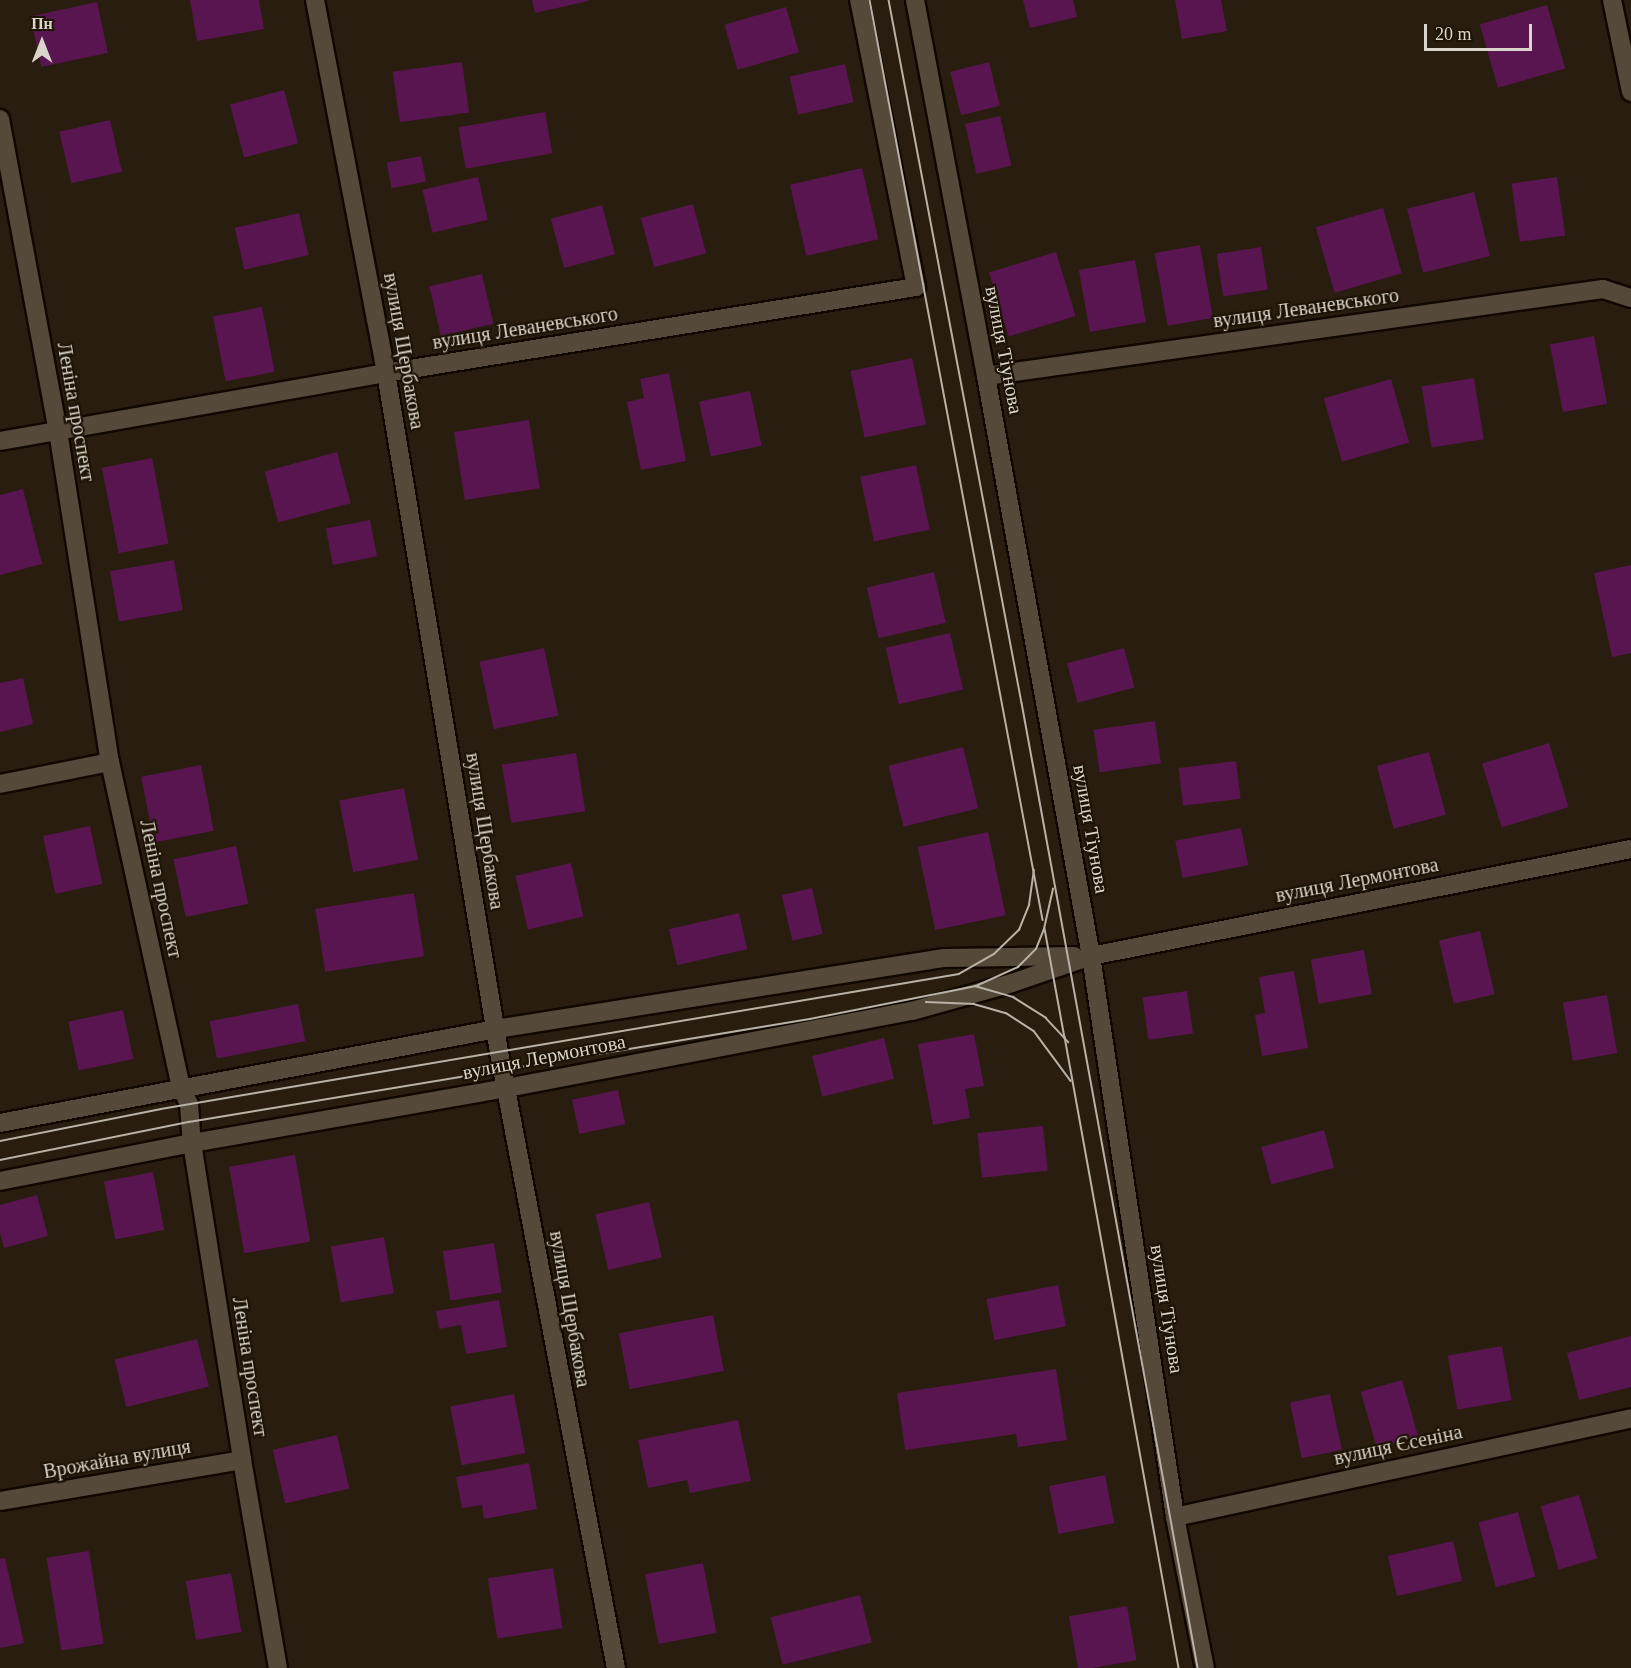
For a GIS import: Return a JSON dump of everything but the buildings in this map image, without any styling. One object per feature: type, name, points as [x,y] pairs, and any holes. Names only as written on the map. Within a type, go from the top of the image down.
[{"type":"street","name":"вулиця Щербакова","points":[[315,0],[386,373],[496,1029],[616,1668]]},
{"type":"street","name":"вулиця Леваневського","points":[[0,441],[386,373],[916,287],[859,0]]},
{"type":"street","name":"вулиця Тіунова","points":[[915,0],[1091,956],[1175,1517],[1205,1668]]},
{"type":"street","points":[[1612,0],[1631,93]]},
{"type":"street","name":"Леніна проспект","points":[[0,119],[58,431],[110,762],[181,1087],[189,1104],[192,1143],[242,1460],[278,1668]]},
{"type":"street","name":"вулиця Леваневського","points":[[986,376],[1603,289],[1631,298]]},
{"type":"street","points":[[0,784],[110,762]]},
{"type":"street","name":"вулиця Лермонтова","points":[[0,1181],[192,1143],[507,1088],[912,1011],[1012,983],[1091,956],[1631,849]]},
{"type":"street","name":"вулиця Лермонтова","points":[[0,1123],[496,1029],[944,958],[1091,956]]},
{"type":"street","name":"вулиця Єсеніна","points":[[1175,1517],[1631,1418]]},
{"type":"street","name":"Врожайна вулиця","points":[[0,1501],[242,1460]]},
{"type":"tram line","points":[[870,0],[1043,920]]},
{"type":"tram line","points":[[889,0],[1022,703],[1198,1668]]},
{"type":"tram line","points":[[0,1141],[161,1109],[959,974],[994,954],[1019,930],[1029,905],[1034,870]]},
{"type":"tram line","points":[[0,1160],[189,1122],[810,1019],[976,986],[1018,967],[1036,949],[1044,929],[1053,889]]},
{"type":"tram line","points":[[1045,929],[1065,1038]]},
{"type":"tram line","points":[[975,986],[1013,997],[1046,1018],[1068,1042]]},
{"type":"tram line","points":[[926,1002],[974,1004],[1006,1013],[1034,1031],[1071,1081]]},
{"type":"tram line","points":[[1065,1037],[1179,1668]]}]
